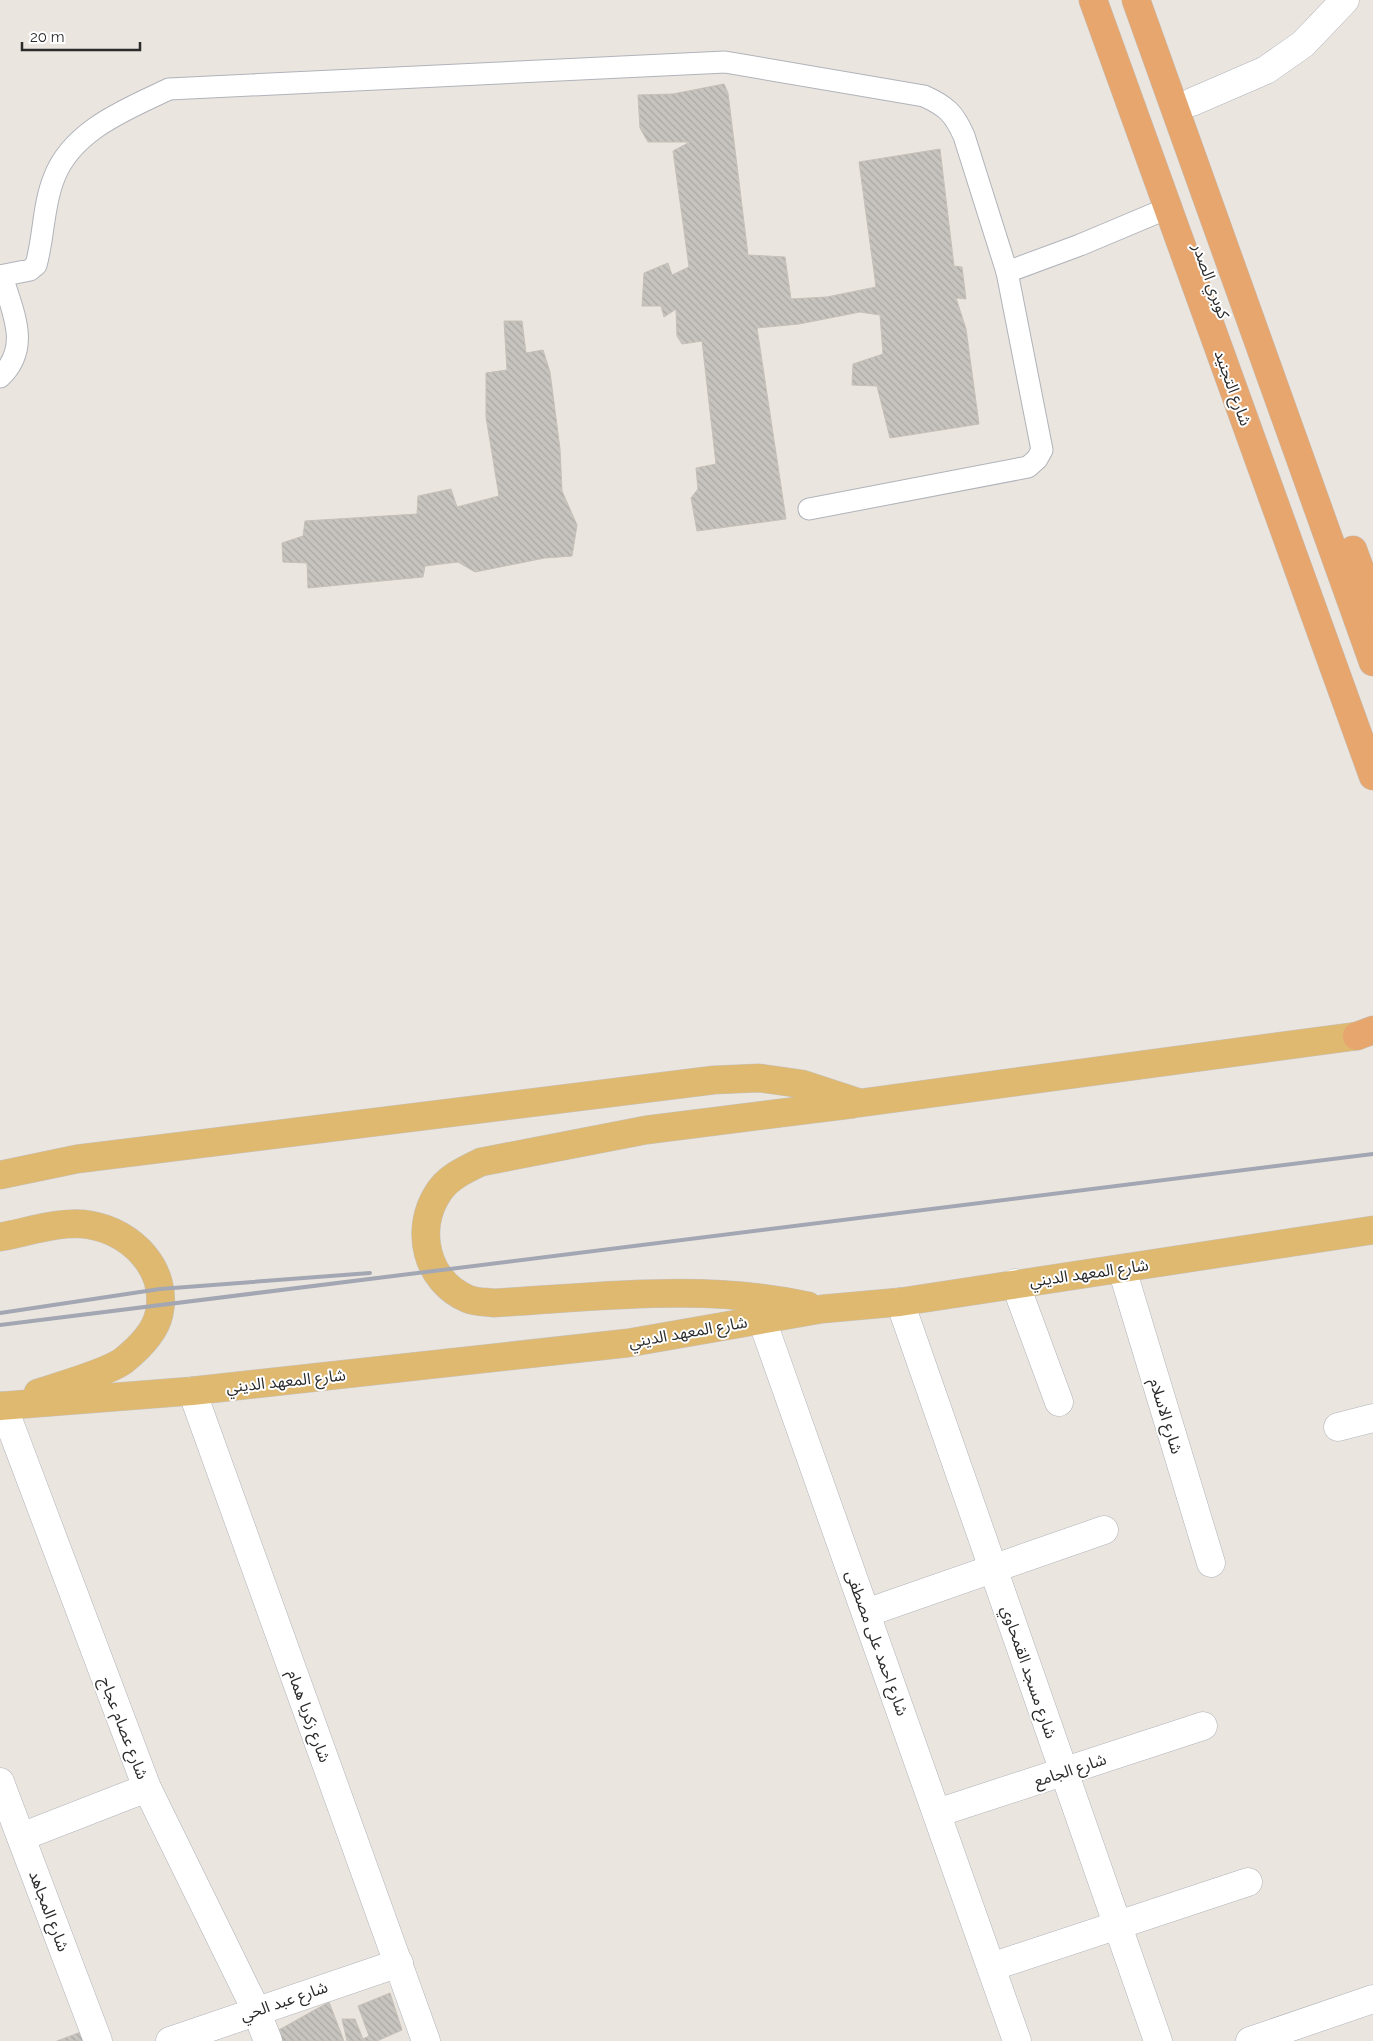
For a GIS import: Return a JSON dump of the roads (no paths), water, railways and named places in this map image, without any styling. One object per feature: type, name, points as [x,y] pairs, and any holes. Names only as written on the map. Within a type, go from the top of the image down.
[{"type":"highway","name":"شارع التجنيد","points":[[1093,0],[1373,776]]},
{"type":"highway","name":"كوبري الصدر","points":[[1110,0],[1373,731]]},
{"type":"highway","name":"كوبري الصدر","points":[[1136,0],[1373,662]]},
{"type":"highway","points":[[1155,0],[1373,605]]},
{"type":"main road","points":[[822,1309],[775,1299],[727,1293],[679,1292],[494,1303],[469,1300],[448,1287],[432,1268],[425,1242],[427,1216],[438,1192],[457,1174],[481,1162],[646,1130],[860,1103],[1368,1033]]},
{"type":"main road","points":[[0,1175],[77,1159],[714,1080],[759,1078],[802,1084],[860,1103]]},
{"type":"main road","points":[[0,1237],[63,1226],[89,1224],[110,1230],[128,1240],[144,1254],[155,1272],[160,1289],[159,1314],[146,1341],[121,1362],[2,1406]]},
{"type":"main road","name":"شارع المعهد الديني","points":[[2,1406],[192,1391],[628,1343],[822,1309],[900,1302],[1373,1230]]},
{"type":"street","points":[[1192,102],[1266,70],[1303,44],[1345,0]]},
{"type":"street","name":"شارع الاسلام","points":[[1122,1268],[1211,1563]]},
{"type":"street","points":[[1015,1283],[1059,1402]]},
{"type":"street","name":"شارع مسجد القمحاوي","points":[[900,1302],[1158,2041]]},
{"type":"street","name":"شارع احمد على مصطفى","points":[[762,1320],[1017,2041]]},
{"type":"street","name":"شارع زكريا همام","points":[[192,1391],[426,2041]]},
{"type":"street","name":"شارع عصام عجاج","points":[[2,1406],[147,1788],[256,2010],[268,2041]]},
{"type":"street","points":[[1338,1427],[1373,1418]]},
{"type":"street","points":[[866,1613],[1104,1530]]},
{"type":"street","name":"شارع الجامع","points":[[937,1813],[1203,1726]]},
{"type":"street","name":"شارع المجاهد","points":[[0,1782],[98,2041]]},
{"type":"street","points":[[21,1837],[147,1788]]},
{"type":"street","points":[[991,1967],[1248,1882]]},
{"type":"street","name":"شارع عبد الحي","points":[[170,2041],[398,1963]]},
{"type":"street","points":[[1250,2041],[1373,1999]]},
{"type":"lane","points":[[0,377],[17,352],[19,339],[1,276],[30,270],[36,265],[54,178],[69,151],[116,113],[169,89],[725,62],[924,96],[942,104],[956,119],[964,136],[1007,272],[1042,450],[1037,459],[1028,466],[809,509]]},
{"type":"lane","points":[[1007,272],[1080,245],[1168,208]]},
{"type":"railway","points":[[0,1325],[1373,1154]]},
{"type":"railway","points":[[0,1313],[160,1289],[370,1273]]}]
